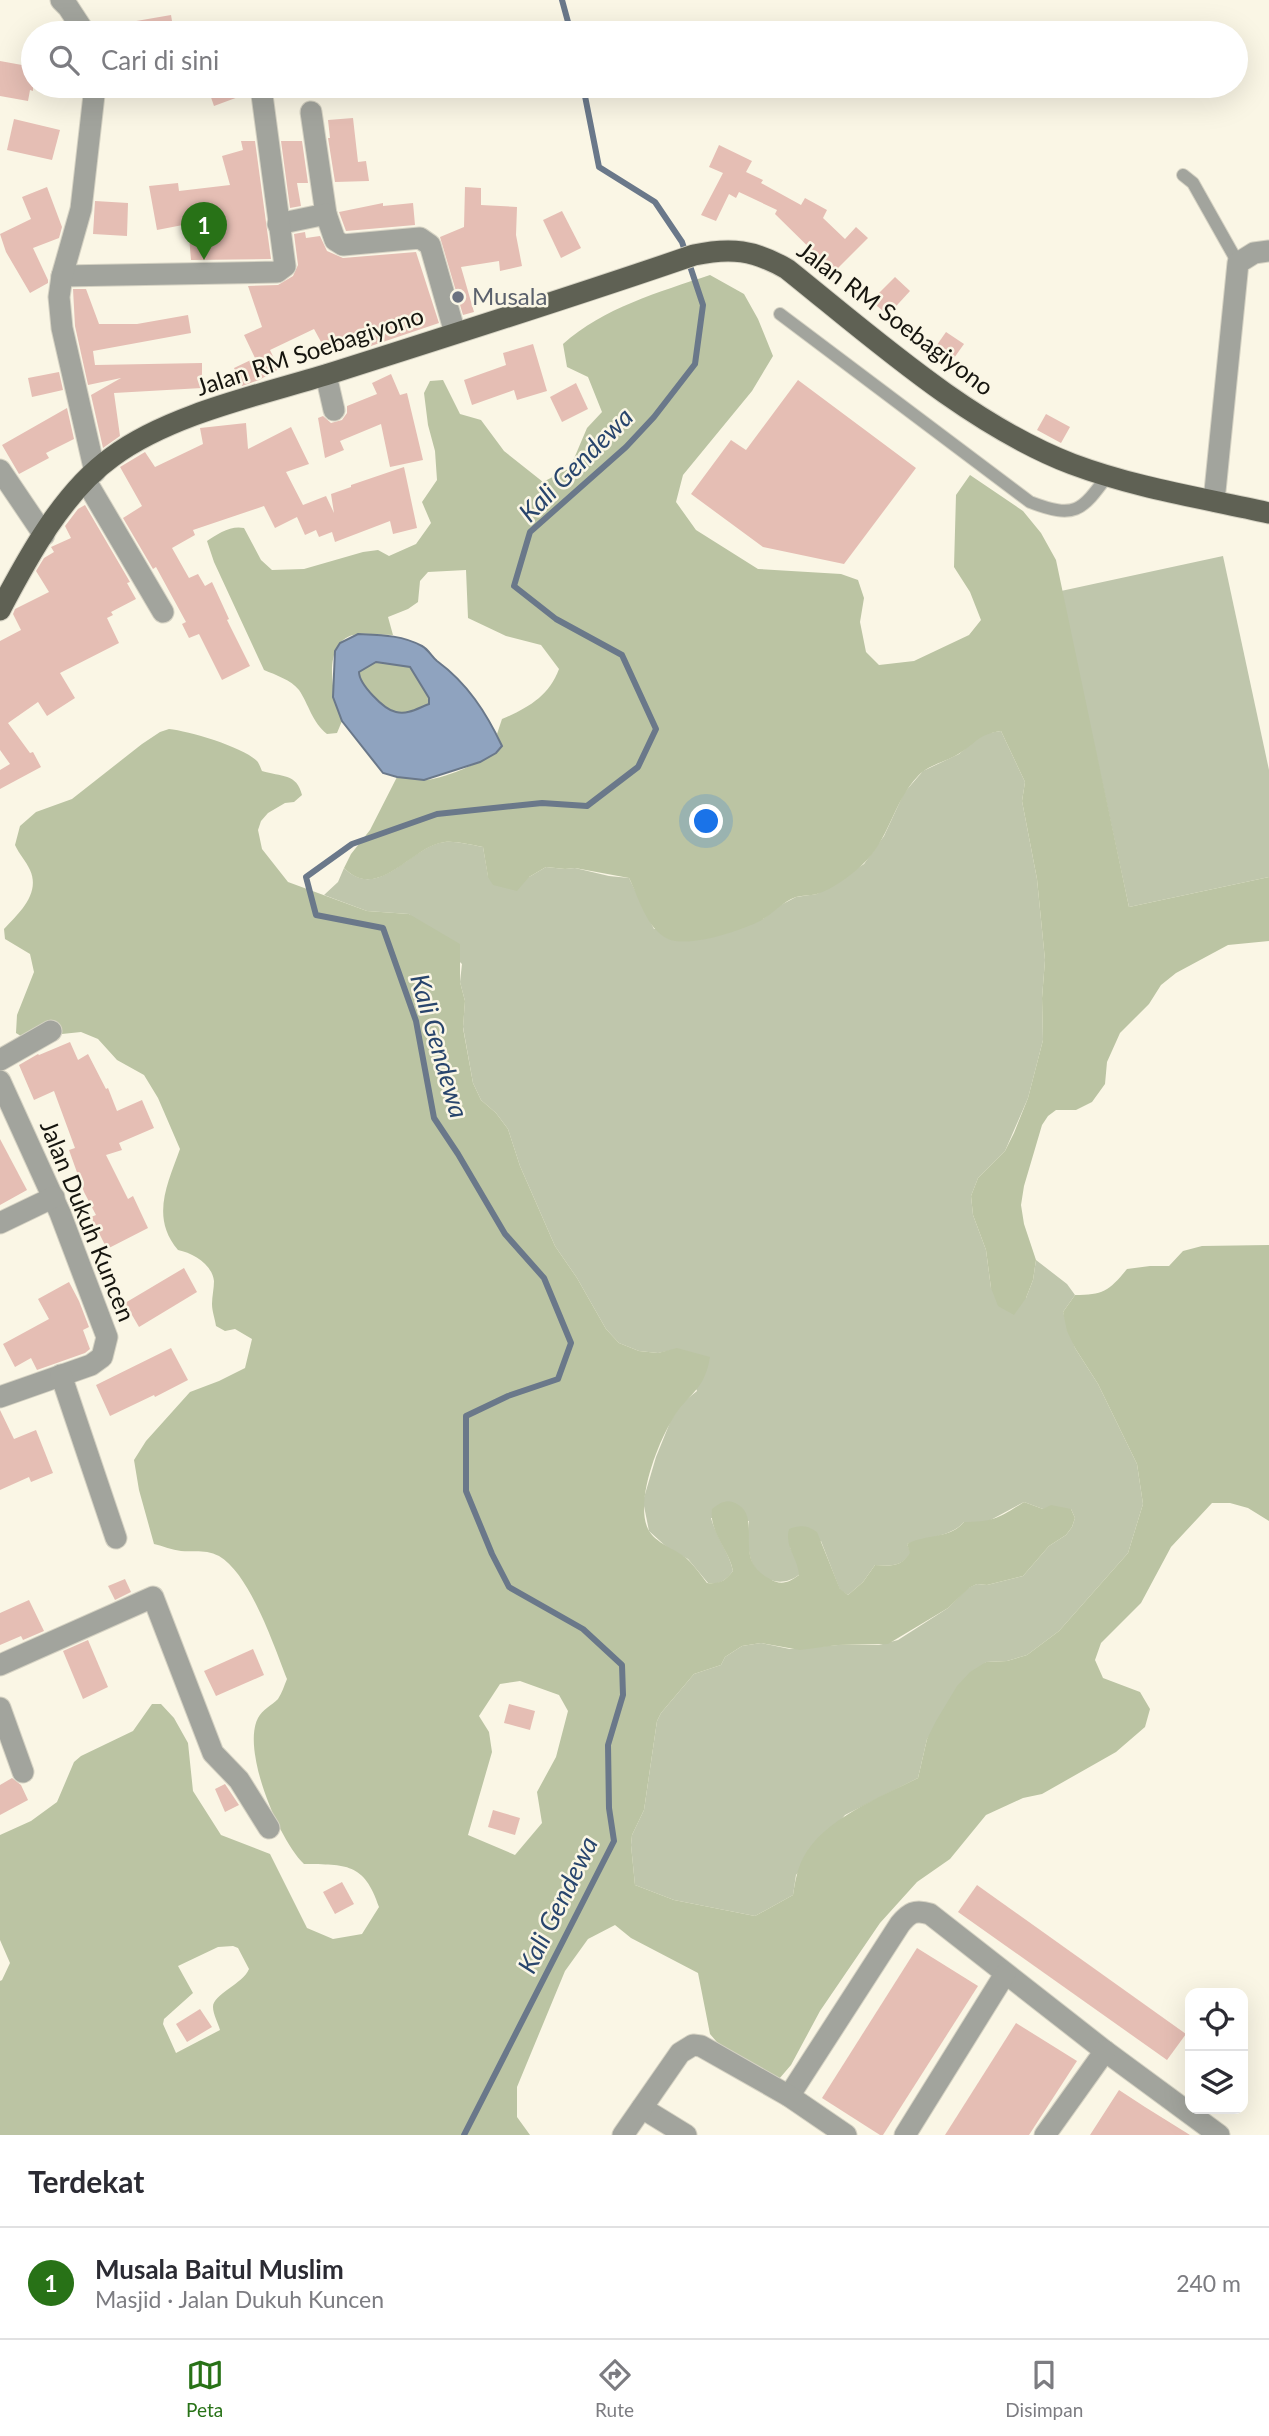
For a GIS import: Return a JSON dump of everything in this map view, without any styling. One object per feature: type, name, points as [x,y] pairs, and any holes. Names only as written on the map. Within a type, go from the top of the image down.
[{"type":"main road","name":"Jalan RM Soebagiyono","points":[[0,610],[27,560],[90,476],[137,441],[215,409],[713,251],[749,251],[771,260],[888,350],[998,427],[1072,464],[1157,490],[1214,501],[1268,516]]},
{"type":"street","points":[[61,0],[77,21]]},
{"type":"street","points":[[93,98],[81,209],[62,276],[59,297],[62,328],[90,476],[163,612]]},
{"type":"street","points":[[62,276],[282,270],[285,266],[262,98]]},
{"type":"street","points":[[311,112],[326,214],[335,240],[343,245],[420,238],[426,241],[430,245],[455,333]]},
{"type":"street","points":[[278,224],[326,214]]},
{"type":"street","points":[[1214,501],[1238,263],[1254,253],[1269,251]]},
{"type":"street","points":[[326,375],[334,410]]},
{"type":"street","points":[[0,470],[44,535]]},
{"type":"street","points":[[0,1060],[51,1031]]},
{"type":"street","name":"Jalan Dukuh Kuncen","points":[[0,1081],[54,1197],[107,1338],[102,1357],[91,1366],[0,1397]]},
{"type":"street","points":[[0,1223],[54,1197]]},
{"type":"street","points":[[61,1375],[116,1538]]},
{"type":"street","points":[[0,1665],[153,1597],[213,1753],[239,1780],[269,1828]]},
{"type":"street","points":[[0,1708],[23,1772]]},
{"type":"street","points":[[789,2096],[900,1924],[912,1912],[921,1911],[930,1913],[1205,2131]]},
{"type":"street","points":[[905,2135],[1005,1974]]},
{"type":"street","points":[[623,2135],[680,2053],[692,2045],[701,2046],[789,2096],[846,2135]]},
{"type":"street","points":[[1045,2135],[1105,2051]]},
{"type":"street","points":[[642,2108],[686,2135]]},
{"type":"lane","points":[[1183,175],[1193,183],[1238,263]]},
{"type":"lane","points":[[780,314],[1030,502],[1050,509],[1079,509],[1090,500],[1108,475]]},
{"type":"green space","points":[[710,275],[744,294],[773,356],[752,391],[683,475],[676,502],[696,530],[758,569],[841,574],[858,580],[864,598],[860,622],[866,652],[879,665],[914,661],[969,635],[981,620],[970,592],[954,567],[956,495],[970,475],[1023,511],[1041,533],[1056,560],[1129,907],[1269,877],[1269,941],[1228,945],[1176,973],[1161,985],[1149,1004],[1120,1033],[1107,1062],[1105,1084],[1092,1102],[1076,1110],[1056,1110],[1042,1125],[1021,1205],[1024,1224],[1036,1260],[1033,1280],[1026,1298],[1014,1315],[998,1306],[991,1288],[986,1250],[973,1215],[971,1196],[978,1178],[1005,1151],[1014,1133],[1028,1098],[1043,1040],[1045,960],[1037,879],[1022,801],[1025,782],[1001,731],[982,737],[960,753],[918,776],[902,798],[879,845],[847,878],[823,892],[791,899],[751,925],[701,940],[677,941],[660,934],[649,920],[629,878],[575,868],[546,867],[529,877],[517,891],[493,885],[488,877],[483,847],[464,843],[445,842],[432,846],[382,876],[370,879],[357,877],[344,868],[351,854],[370,830],[397,777],[433,779],[466,768],[496,751],[502,746],[497,734],[502,719],[543,694],[550,687],[559,669],[541,645],[506,636],[468,618],[466,570],[428,572],[420,581],[418,602],[388,617],[393,635],[358,634],[346,638],[338,646],[333,657],[332,670],[335,698],[342,721],[337,733],[327,734],[318,724],[296,686],[264,670],[207,541],[229,529],[244,528],[261,560],[272,570],[304,569],[378,550],[389,556],[416,544],[431,523],[422,502],[437,480],[435,451],[424,393],[430,381],[443,380],[460,414],[481,420],[504,451],[543,482],[570,468],[587,428],[602,412],[588,377],[567,367],[563,344],[596,320],[614,311]]},
{"type":"green space","points":[[1223,556],[1269,770],[1269,877],[1129,907],[1061,591]]},
{"type":"green space","points":[[376,662],[410,667],[429,698],[429,704],[408,713],[384,707],[364,687],[359,672]]},
{"type":"green space","points":[[178,730],[228,745],[257,761],[262,771],[287,777],[296,783],[302,795],[294,802],[285,803],[268,813],[258,830],[262,849],[288,882],[367,911],[409,914],[460,944],[460,982],[465,1001],[463,1028],[473,1083],[481,1100],[496,1113],[508,1129],[520,1166],[555,1246],[606,1329],[619,1343],[639,1351],[658,1353],[677,1348],[710,1357],[700,1385],[678,1411],[660,1444],[644,1504],[645,1518],[651,1534],[686,1558],[707,1583],[722,1581],[733,1571],[712,1518],[712,1509],[727,1501],[743,1508],[746,1514],[749,1552],[754,1565],[761,1573],[782,1583],[799,1575],[788,1541],[789,1529],[807,1527],[817,1532],[840,1589],[848,1595],[863,1582],[875,1565],[891,1565],[903,1561],[910,1553],[907,1544],[945,1534],[964,1522],[995,1518],[1024,1502],[1043,1509],[1051,1505],[1071,1509],[1075,1518],[1066,1535],[1049,1546],[1023,1576],[987,1585],[977,1584],[969,1588],[948,1608],[888,1644],[838,1645],[800,1650],[761,1643],[742,1646],[725,1657],[721,1665],[694,1674],[657,1721],[644,1810],[632,1835],[635,1885],[674,1900],[755,1916],[793,1895],[803,1858],[824,1832],[854,1810],[918,1778],[927,1739],[957,1686],[970,1672],[986,1662],[1007,1661],[1027,1655],[1059,1631],[1128,1553],[1143,1504],[1137,1464],[1098,1384],[1075,1348],[1067,1331],[1063,1312],[1075,1295],[1105,1290],[1127,1269],[1169,1266],[1183,1251],[1202,1246],[1269,1245],[1269,1521],[1248,1508],[1230,1503],[1212,1503],[1171,1547],[1141,1603],[1101,1643],[1095,1660],[1103,1678],[1140,1692],[1150,1709],[1145,1727],[1116,1752],[1042,1794],[1023,1798],[986,1815],[950,1859],[917,1882],[880,1923],[820,2011],[791,2065],[779,2079],[722,2048],[710,2034],[698,1973],[631,1938],[615,1925],[588,1939],[565,1971],[517,2087],[517,2117],[530,2135],[0,2135],[0,1981],[10,1963],[0,1940],[0,1835],[31,1821],[57,1802],[74,1762],[133,1731],[152,1704],[161,1704],[174,1718],[188,1743],[193,1791],[221,1835],[270,1854],[307,1928],[333,1939],[362,1934],[379,1907],[367,1881],[360,1874],[342,1866],[304,1864],[284,1836],[265,1794],[255,1751],[254,1732],[258,1718],[278,1699],[287,1679],[268,1630],[241,1578],[219,1556],[154,1544],[139,1490],[134,1460],[146,1441],[190,1392],[245,1368],[252,1339],[235,1329],[225,1331],[216,1326],[212,1307],[214,1281],[210,1269],[201,1260],[178,1250],[165,1225],[164,1200],[180,1149],[158,1098],[144,1075],[117,1060],[98,1039],[81,1032],[24,1038],[16,1033],[17,1015],[34,972],[30,954],[5,939],[4,929],[26,903],[33,887],[30,870],[15,845],[20,826],[36,812],[72,799],[160,732]],"holes":[[[520,1681],[559,1695],[568,1711],[556,1757],[537,1792],[542,1823],[515,1855],[468,1835],[492,1752],[489,1732],[479,1716],[500,1684]],[[218,1947],[238,1948],[249,1969],[214,2002],[213,2010],[220,2030],[176,2053],[163,2024],[164,2019],[193,1993],[178,1966]]]},
{"type":"green space","points":[[1001,731],[1025,782],[1022,801],[1037,879],[1045,960],[1043,1040],[1028,1098],[1005,1151],[978,1178],[971,1196],[973,1215],[986,1250],[991,1288],[1026,1298],[1033,1280],[1036,1260],[1067,1284],[1075,1295],[1063,1312],[1075,1348],[1098,1384],[1137,1464],[1143,1504],[1128,1553],[1059,1631],[1027,1655],[1007,1661],[986,1662],[927,1739],[918,1778],[845,1815],[796,1875],[793,1895],[755,1916],[674,1900],[635,1885],[631,1845],[632,1835],[644,1810],[657,1721],[694,1674],[721,1665],[725,1657],[742,1646],[761,1643],[790,1649],[879,1645],[898,1640],[948,1608],[968,1588],[1023,1576],[1049,1546],[1066,1535],[1075,1518],[1071,1509],[1043,1509],[1024,1502],[985,1523],[964,1522],[946,1534],[907,1544],[911,1553],[903,1561],[891,1565],[875,1565],[863,1582],[848,1595],[840,1590],[821,1541],[790,1547],[800,1574],[786,1581],[772,1581],[760,1573],[751,1560],[748,1545],[749,1521],[711,1518],[733,1571],[722,1582],[708,1583],[688,1559],[670,1550],[649,1531],[643,1501],[671,1420],[682,1403],[697,1391],[678,1349],[658,1353],[639,1351],[619,1343],[606,1329],[555,1246],[520,1166],[508,1129],[496,1113],[481,1100],[473,1083],[463,1027],[465,1001],[460,982],[462,964],[409,914],[367,911],[324,895],[338,882],[344,868],[357,877],[370,879],[395,869],[432,845],[454,842],[483,847],[488,876],[529,877],[546,867],[575,868],[629,878],[654,929],[763,919],[796,897],[817,894],[864,864],[884,836],[904,793],[923,771],[959,754],[982,734]]},
{"type":"water","points":[[358,634],[399,638],[422,646],[467,689],[502,746],[496,753],[480,762],[424,780],[383,773],[342,721],[333,697],[335,651],[340,643]],"holes":[[[376,662],[410,667],[429,698],[429,704],[405,713],[391,710],[379,702],[363,683],[359,672]]]},
{"type":"building","points":[[171,15],[172,21],[136,21]]},
{"type":"building","points":[[0,61],[21,65],[21,98],[29,98],[28,101],[0,96]]},
{"type":"building","points":[[211,98],[236,98],[214,106]]},
{"type":"building","points":[[353,118],[358,162],[366,161],[369,181],[335,182],[328,120]]},
{"type":"building","points":[[14,119],[60,130],[52,160],[7,150]]},
{"type":"building","points":[[241,141],[255,141],[271,259],[191,260],[188,224],[157,230],[149,186],[178,183],[179,191],[230,185],[222,156],[243,150]]},
{"type":"building","points":[[281,141],[302,141],[308,183],[297,183],[301,206],[290,208]]},
{"type":"building","points":[[719,145],[752,161],[746,172],[763,180],[761,183],[801,205],[805,198],[827,210],[823,218],[845,239],[856,227],[868,238],[834,272],[775,214],[777,210],[739,192],[736,198],[729,194],[716,221],[701,215],[723,173],[709,167]]},
{"type":"building","points":[[47,187],[62,227],[59,238],[33,248],[48,283],[30,293],[6,252],[0,234],[31,219],[22,197]]},
{"type":"building","points":[[465,187],[481,188],[481,205],[517,207],[516,235],[522,266],[500,271],[499,261],[461,267],[474,312],[463,315],[440,237],[464,227]]},
{"type":"building","points":[[95,201],[128,203],[127,236],[93,234]]},
{"type":"building","points":[[383,203],[383,206],[413,203],[415,225],[346,231],[339,212]]},
{"type":"building","points":[[562,211],[581,248],[561,258],[543,220]]},
{"type":"building","points":[[305,232],[306,238],[320,236],[327,251],[343,258],[416,252],[439,323],[365,348],[359,333],[326,351],[314,329],[270,350],[279,369],[242,386],[234,368],[255,358],[244,335],[262,327],[248,286],[278,285],[293,276],[298,265],[294,234]]},
{"type":"building","points":[[895,277],[910,291],[888,315],[871,301]]},
{"type":"building","points":[[73,289],[86,289],[99,324],[137,324],[188,315],[191,333],[93,351],[95,365],[202,363],[202,388],[114,393],[120,436],[103,448],[91,395],[121,378],[88,385],[75,326]]},
{"type":"building","points":[[946,332],[964,344],[949,365],[932,352]]},
{"type":"building","points":[[533,344],[547,391],[517,400],[514,390],[472,405],[464,380],[506,365],[503,353]]},
{"type":"building","points":[[59,372],[63,390],[32,397],[28,378]]},
{"type":"building","points":[[391,374],[400,395],[407,393],[423,460],[390,467],[381,424],[340,441],[344,450],[325,458],[318,418],[323,416],[331,423],[342,420],[347,413],[347,406],[377,394],[372,383]]},
{"type":"building","points":[[798,380],[916,468],[844,564],[763,547],[691,494],[731,440],[746,450]]},
{"type":"building","points":[[576,383],[588,409],[562,422],[550,397]]},
{"type":"building","points":[[67,408],[74,439],[46,453],[49,458],[19,474],[2,445]]},
{"type":"building","points":[[1046,414],[1070,427],[1061,443],[1037,430]]},
{"type":"building","points":[[246,423],[248,449],[291,427],[309,464],[286,472],[303,505],[326,496],[334,513],[331,494],[404,467],[417,528],[393,534],[390,521],[335,542],[332,532],[319,537],[316,530],[305,535],[297,517],[275,528],[264,506],[193,530],[195,535],[172,548],[189,578],[198,574],[205,586],[212,582],[250,666],[222,680],[199,634],[189,638],[182,624],[186,622],[156,567],[153,569],[123,518],[142,506],[120,467],[145,452],[155,467],[203,444],[200,428]]},
{"type":"building","points":[[85,505],[130,582],[127,583],[136,599],[111,612],[113,615],[107,618],[119,643],[60,673],[75,698],[47,716],[38,702],[8,723],[30,753],[33,752],[41,767],[0,789],[0,770],[10,764],[0,750],[0,641],[21,630],[13,614],[15,609],[49,592],[36,571],[44,558],[54,552],[51,547],[71,538],[65,526],[78,509]]},
{"type":"building","points":[[70,1042],[78,1060],[88,1054],[106,1089],[108,1088],[117,1111],[142,1100],[154,1128],[119,1143],[122,1150],[106,1155],[128,1199],[133,1196],[148,1228],[107,1249],[91,1217],[96,1215],[84,1192],[69,1150],[75,1148],[54,1091],[34,1100],[19,1065],[38,1054]]},
{"type":"building","points":[[0,1139],[27,1190],[0,1205]]},
{"type":"building","points":[[184,1268],[197,1292],[139,1327],[125,1303]]},
{"type":"building","points":[[69,1282],[89,1327],[83,1330],[90,1349],[37,1370],[31,1358],[15,1367],[3,1344],[49,1319],[38,1299]]},
{"type":"building","points":[[171,1348],[188,1380],[110,1416],[96,1385]]},
{"type":"building","points":[[0,1410],[14,1439],[36,1430],[53,1473],[31,1482],[29,1477],[0,1490]]},
{"type":"building","points":[[125,1579],[131,1592],[115,1600],[108,1586]]},
{"type":"building","points":[[29,1600],[44,1631],[23,1640],[21,1636],[0,1645],[0,1613]]},
{"type":"building","points":[[88,1640],[108,1687],[83,1699],[63,1651]]},
{"type":"building","points":[[253,1649],[264,1675],[216,1696],[204,1671]]},
{"type":"building","points":[[509,1704],[535,1711],[530,1730],[504,1723]]},
{"type":"building","points":[[12,1778],[21,1785],[28,1800],[0,1815],[0,1785]]},
{"type":"building","points":[[225,1784],[239,1805],[225,1812],[215,1789]]},
{"type":"building","points":[[493,1810],[520,1818],[515,1835],[488,1827]]},
{"type":"building","points":[[342,1882],[354,1904],[335,1914],[323,1892]]},
{"type":"building","points":[[977,1885],[1185,2035],[1167,2060],[958,1912]]},
{"type":"building","points":[[917,1948],[978,1986],[883,2135],[880,2135],[822,2098]]},
{"type":"building","points":[[200,2009],[212,2027],[187,2042],[176,2024]]},
{"type":"building","points":[[1016,2023],[1077,2061],[1029,2135],[945,2135]]},
{"type":"building","points":[[1119,2090],[1145,2107],[1190,2135],[1090,2135]]},
{"type":"waterway","name":"Kali Gendewa","points":[[562,0],[568,21]]},
{"type":"waterway","name":"Kali Gendewa","points":[[464,2135],[614,1841],[609,1808],[608,1745],[623,1695],[622,1665],[583,1629],[509,1587],[466,1491],[466,1416],[508,1396],[558,1379],[571,1343],[544,1278],[505,1234],[434,1118],[416,1021],[383,928],[316,915],[306,877],[352,844],[437,814],[542,803],[587,806],[638,767],[656,729],[622,655],[556,619],[514,586],[530,532],[626,447],[654,417],[695,364],[703,305],[682,242],[655,202],[599,167],[585,98]]},
{"type":"place","name":"Musala Baitul Muslim","points":[[204,260]]},
{"type":"place","name":"Musala","points":[[458,297]]}]
